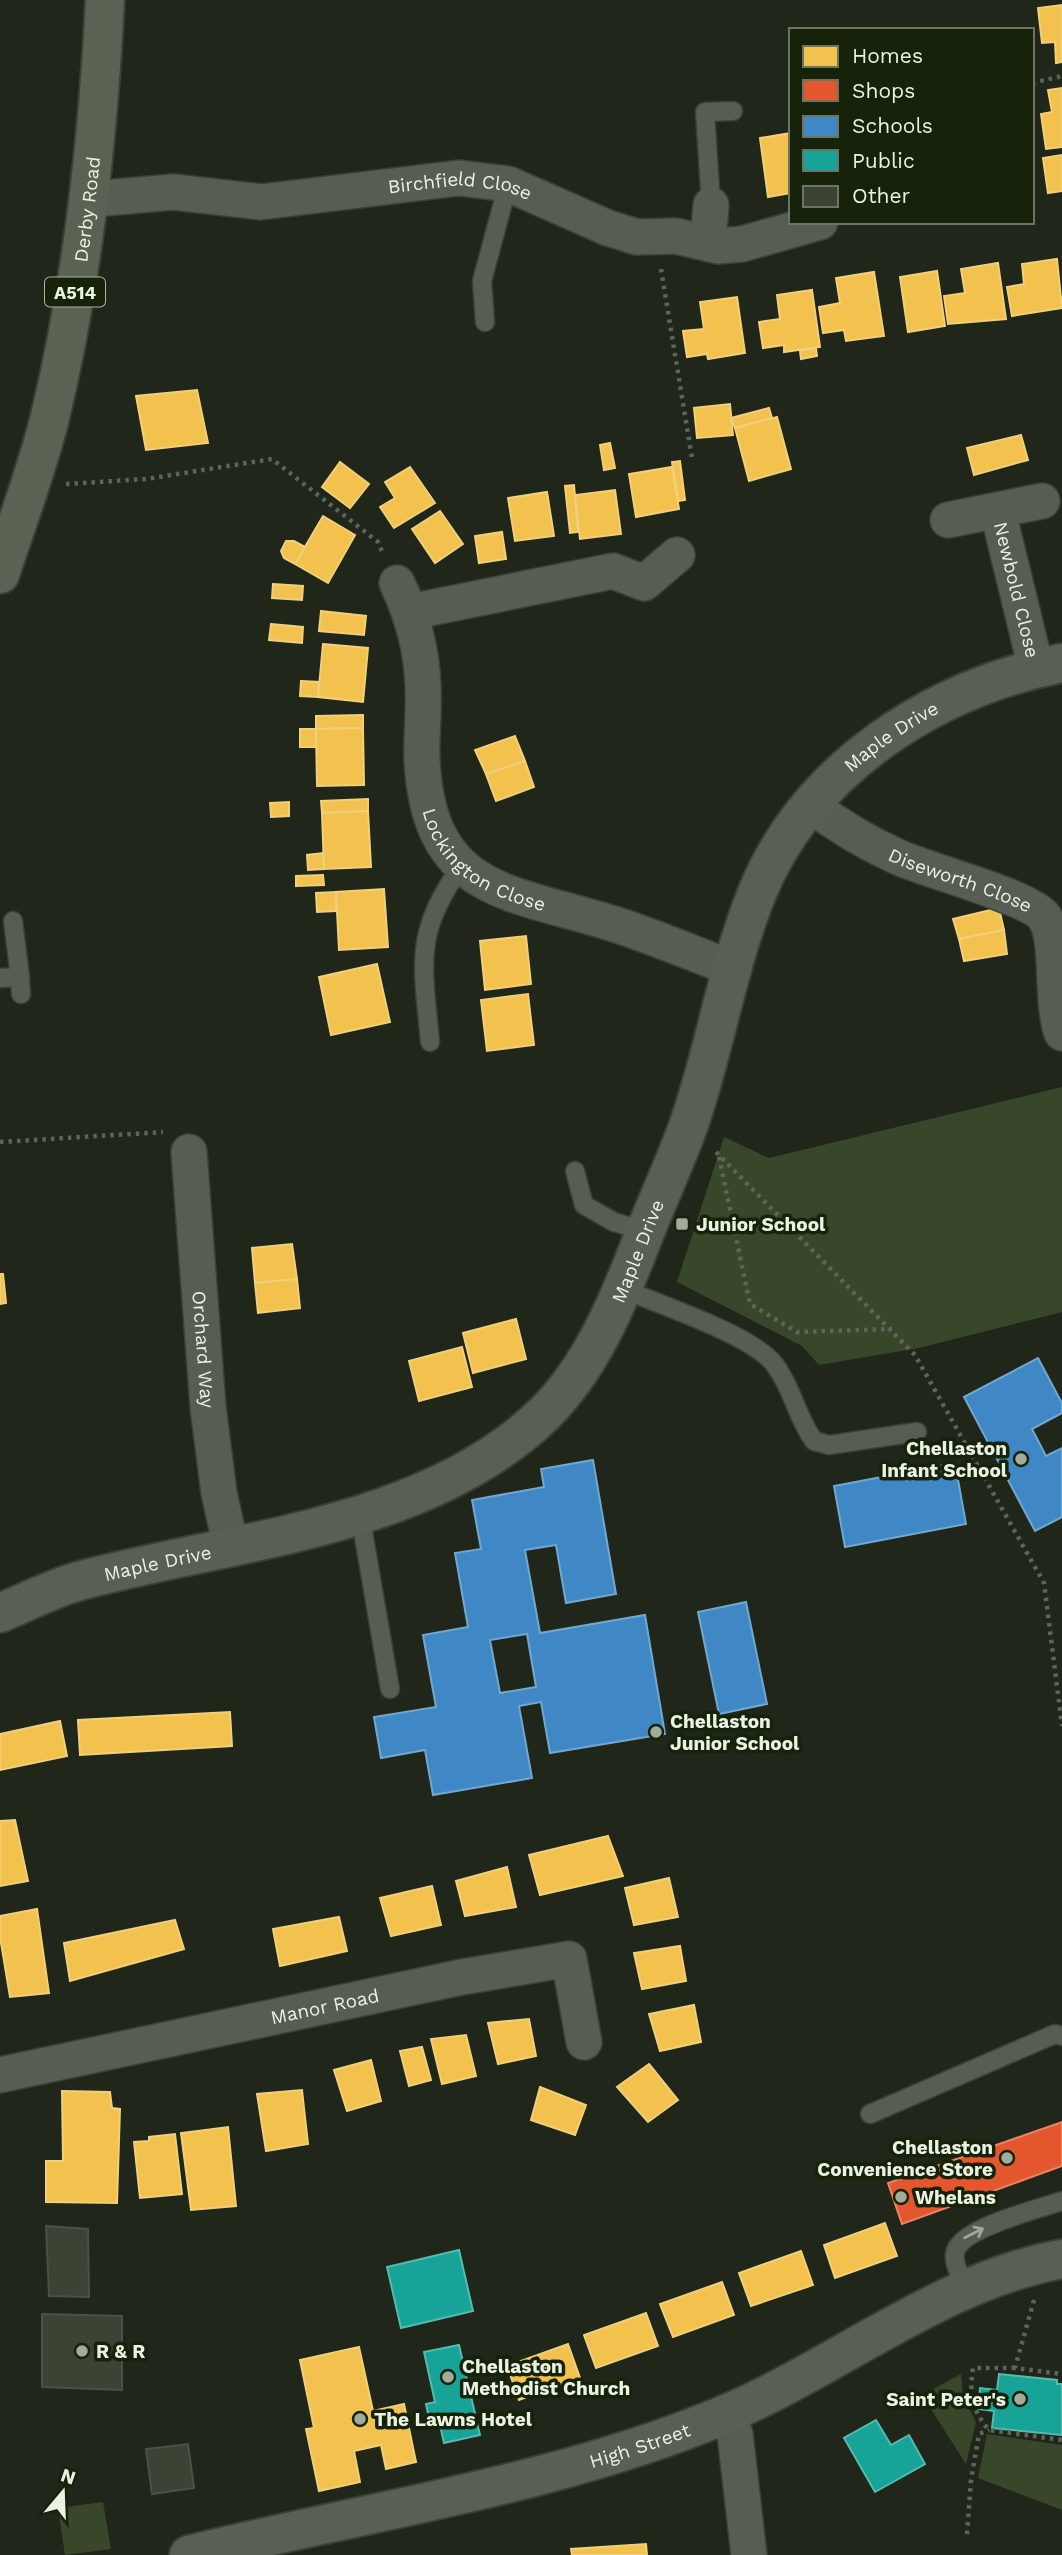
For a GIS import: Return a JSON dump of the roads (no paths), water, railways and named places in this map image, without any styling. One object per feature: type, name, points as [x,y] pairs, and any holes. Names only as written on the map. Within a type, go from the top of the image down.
[{"type":"main road","name":"Derby Road","points":[[0,575],[49,420],[66,345],[89,195],[105,0]]},
{"type":"street","name":"Birchfield Close","points":[[89,195],[104,198],[173,192],[261,202],[437,178],[459,178],[508,184],[622,234],[676,236],[718,246],[742,244],[813,224]]},
{"type":"street","points":[[708,243],[711,205]]},
{"type":"street","name":"Newbold Close","points":[[948,520],[1042,501]]},
{"type":"street","name":"Newbold Close","points":[[998,512],[1049,666]]},
{"type":"street","name":"Lockington Close","points":[[677,555],[644,583],[613,571],[404,597],[420,645],[423,675],[421,757],[425,801],[436,832],[461,867],[499,891],[616,925],[734,968]]},
{"type":"street","name":"Maple Drive","points":[[0,1613],[30,1598],[80,1581],[231,1547],[360,1514],[406,1499],[452,1478],[512,1440],[541,1417],[580,1372],[623,1289],[689,1124],[758,891],[775,857],[811,805],[869,748],[925,711],[1049,666]]},
{"type":"street","name":"Diseworth Close","points":[[811,805],[839,827],[900,858],[1016,898],[1044,916],[1051,932],[1055,1015],[1062,1033]]},
{"type":"street","name":"Orchard Way","points":[[188,1152],[208,1407],[219,1493],[231,1547]]},
{"type":"street","name":"Manor Road","points":[[0,2075],[462,1977],[569,1959],[584,2042]]},
{"type":"street","name":"High Street","points":[[188,2555],[590,2463],[727,2414],[1001,2273],[1054,2261]]},
{"type":"street","points":[[727,2414],[736,2434],[749,2555]]},
{"type":"lane","points":[[711,205],[705,112],[733,111]]},
{"type":"lane","points":[[485,322],[482,281],[508,184]]},
{"type":"lane","points":[[430,1042],[422,963],[430,916],[461,867]]},
{"type":"lane","points":[[0,978],[21,986],[13,921]]},
{"type":"lane","points":[[575,1171],[584,1205],[614,1222],[645,1231]]},
{"type":"lane","points":[[623,1289],[742,1340],[764,1353],[790,1390],[814,1441],[829,1445],[917,1432]]},
{"type":"lane","points":[[360,1514],[390,1689]]},
{"type":"lane","points":[[870,2114],[1055,2034],[1062,2036]]},
{"type":"lane","points":[[968,2289],[955,2265],[955,2250],[961,2240],[978,2230],[1062,2201]]},
{"type":"place","name":"Junior School","points":[[682,1224]]},
{"type":"place","name":"Chellaston Infant School","points":[[1021,1459]]},
{"type":"place","name":"Chellaston Junior School","points":[[656,1732]]},
{"type":"place","name":"Chellaston Convenience Store","points":[[1007,2158]]},
{"type":"place","name":"Whelans","points":[[901,2197]]},
{"type":"place","name":"R & R","points":[[82,2351]]},
{"type":"place","name":"Chellaston Methodist Church","points":[[448,2377]]},
{"type":"place","name":"Saint Peter's","points":[[1020,2399]]},
{"type":"place","name":"The Lawns Hotel","points":[[360,2419]]}]
